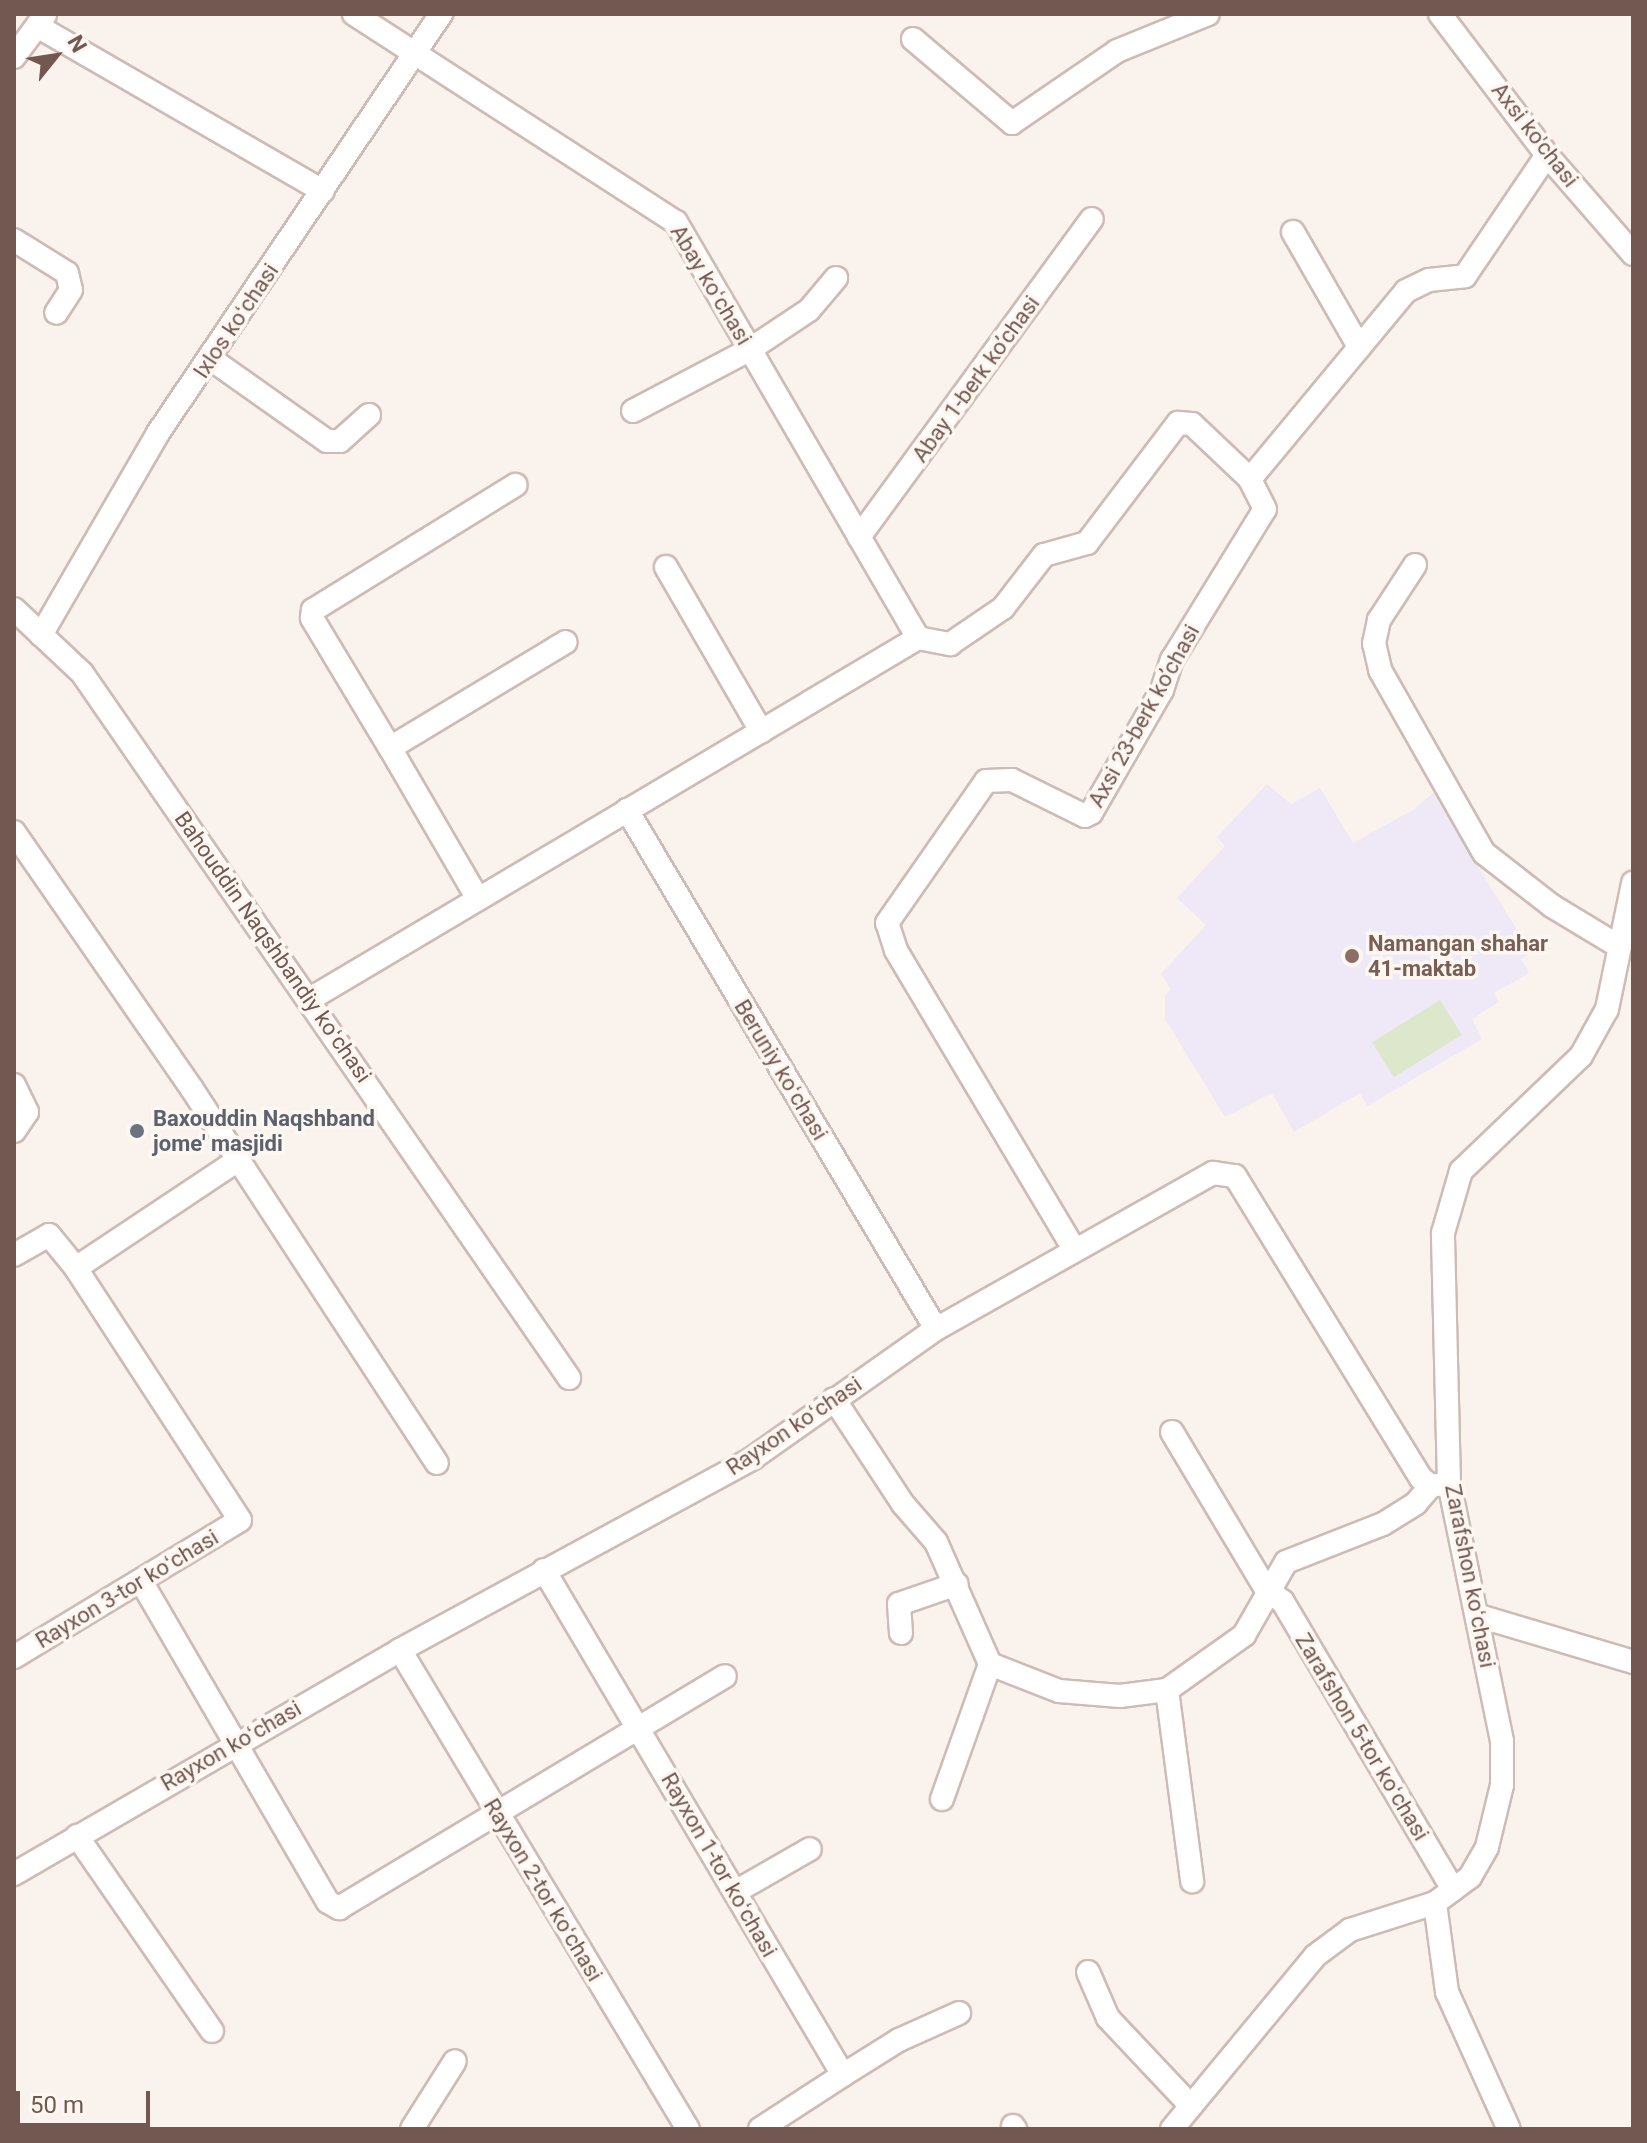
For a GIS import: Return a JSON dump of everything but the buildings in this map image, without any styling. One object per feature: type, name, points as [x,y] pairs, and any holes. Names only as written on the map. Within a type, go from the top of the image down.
[{"type":"street","name":"Abay koʻchasi","points":[[354,14],[676,222],[918,638]]},
{"type":"street","name":"Ixlos koʻchasi","points":[[41,635],[158,433],[211,359],[441,14]]},
{"type":"street","points":[[913,39],[1012,123],[1117,51],[1208,14]]},
{"type":"street","name":"Axsi ko'chasi","points":[[1440,14],[1547,155],[1633,254]]},
{"type":"street","points":[[14,57],[42,20],[323,191]]},
{"type":"street","points":[[310,999],[918,638],[950,644],[1003,608],[1044,555],[1087,543],[1178,423],[1192,424],[1250,479],[1359,347],[1417,284],[1465,276],[1547,155]]},
{"type":"street","name":"Аbay 1-berk koʼchasi","points":[[859,537],[1092,219]]},
{"type":"street","points":[[1293,232],[1359,347]]},
{"type":"street","points":[[14,240],[67,273],[71,290],[56,313]]},
{"type":"street","points":[[633,411],[749,350],[809,310],[836,278]]},
{"type":"street","points":[[211,359],[327,441],[340,441],[369,415]]},
{"type":"street","name":"Аxsi 23-berk koʼchasi","points":[[1074,1249],[892,943],[887,923],[986,781],[1012,780],[1085,816],[1091,813],[1162,690],[1172,660],[1265,509],[1250,479]]},
{"type":"street","points":[[478,899],[312,618],[313,610],[515,485]]},
{"type":"street","points":[[1415,565],[1379,620],[1374,643],[1380,670],[1484,853],[1552,906],[1626,934]]},
{"type":"street","points":[[666,567],[761,731]]},
{"type":"street","name":"Bahouddin Naqshbandiy koʻchasi","points":[[14,609],[82,673],[569,1378]]},
{"type":"street","points":[[390,748],[566,642]]},
{"type":"street","name":"Beruniy koʻchasi","points":[[627,810],[936,1329]]},
{"type":"street","points":[[14,832],[238,1160],[437,1463]]},
{"type":"street","name":"Zarafshon koʻchasi","points":[[1172,2129],[1333,1940],[1444,1896],[1470,1877],[1487,1847],[1502,1785],[1502,1741],[1479,1616],[1440,1485],[1443,1233],[1454,1186],[1484,1145],[1581,1056],[1607,1009],[1626,934],[1633,883]]},
{"type":"street","points":[[14,1085],[27,1112],[14,1131]]},
{"type":"street","points":[[14,1255],[49,1235],[76,1268],[238,1160]]},
{"type":"street","name":"Rayxon koʻchasi","points":[[14,1874],[400,1650],[753,1458],[936,1329],[1213,1173],[1235,1176],[1311,1306],[1440,1485]]},
{"type":"street","name":"Rayxon 3-tor koʻchasi","points":[[14,1657],[240,1520],[76,1268]]},
{"type":"street","points":[[834,1399],[903,1504],[936,1542],[990,1664],[942,1799]]},
{"type":"street","name":"Zarafshon 5-tor koʻchasi","points":[[1172,1432],[1266,1589],[1283,1602],[1444,1896]]},
{"type":"street","points":[[990,1664],[1059,1691],[1120,1696],[1167,1690],[1244,1635],[1260,1612],[1266,1589],[1286,1562],[1383,1524],[1440,1485]]},
{"type":"street","name":"Rayxon 1-tor koʻchasi","points":[[544,1570],[843,2075]]},
{"type":"street","points":[[141,1581],[328,1902],[339,1908],[725,1676]]},
{"type":"street","points":[[901,1633],[899,1604],[957,1584]]},
{"type":"street","points":[[1479,1616],[1633,1662]]},
{"type":"street","name":"Rayxon 2-tor koʻchasi","points":[[400,1650],[688,2129]]},
{"type":"street","points":[[1167,1690],[1192,1881]]},
{"type":"street","points":[[77,1836],[212,2031]]},
{"type":"street","points":[[735,1892],[810,1849]]},
{"type":"street","points":[[1444,1896],[1447,1992],[1509,2129]]},
{"type":"street","points":[[1088,1972],[1108,2018],[1191,2106]]},
{"type":"street","points":[[760,2129],[907,2036],[959,2013]]},
{"type":"street","points":[[412,2129],[455,2061]]},
{"type":"shaded area","name":"Namangan shahar 41-maktab","points":[[1267,784],[1291,804],[1320,788],[1353,843],[1413,810],[1433,793],[1531,953],[1521,959],[1529,973],[1494,993],[1499,1002],[1472,1019],[1482,1039],[1367,1106],[1360,1093],[1294,1132],[1272,1093],[1225,1117],[1165,1019],[1165,995],[1171,990],[1161,974],[1206,925],[1177,898],[1225,846],[1217,837]]},
{"type":"green space","points":[[1440,1000],[1462,1035],[1394,1077],[1372,1042]]},
{"type":"place","name":"Namangan shahar 41-maktab","points":[[1352,956]]},
{"type":"place","name":"Baxouddin Naqshband jome' masjidi","points":[[137,1131]]}]
